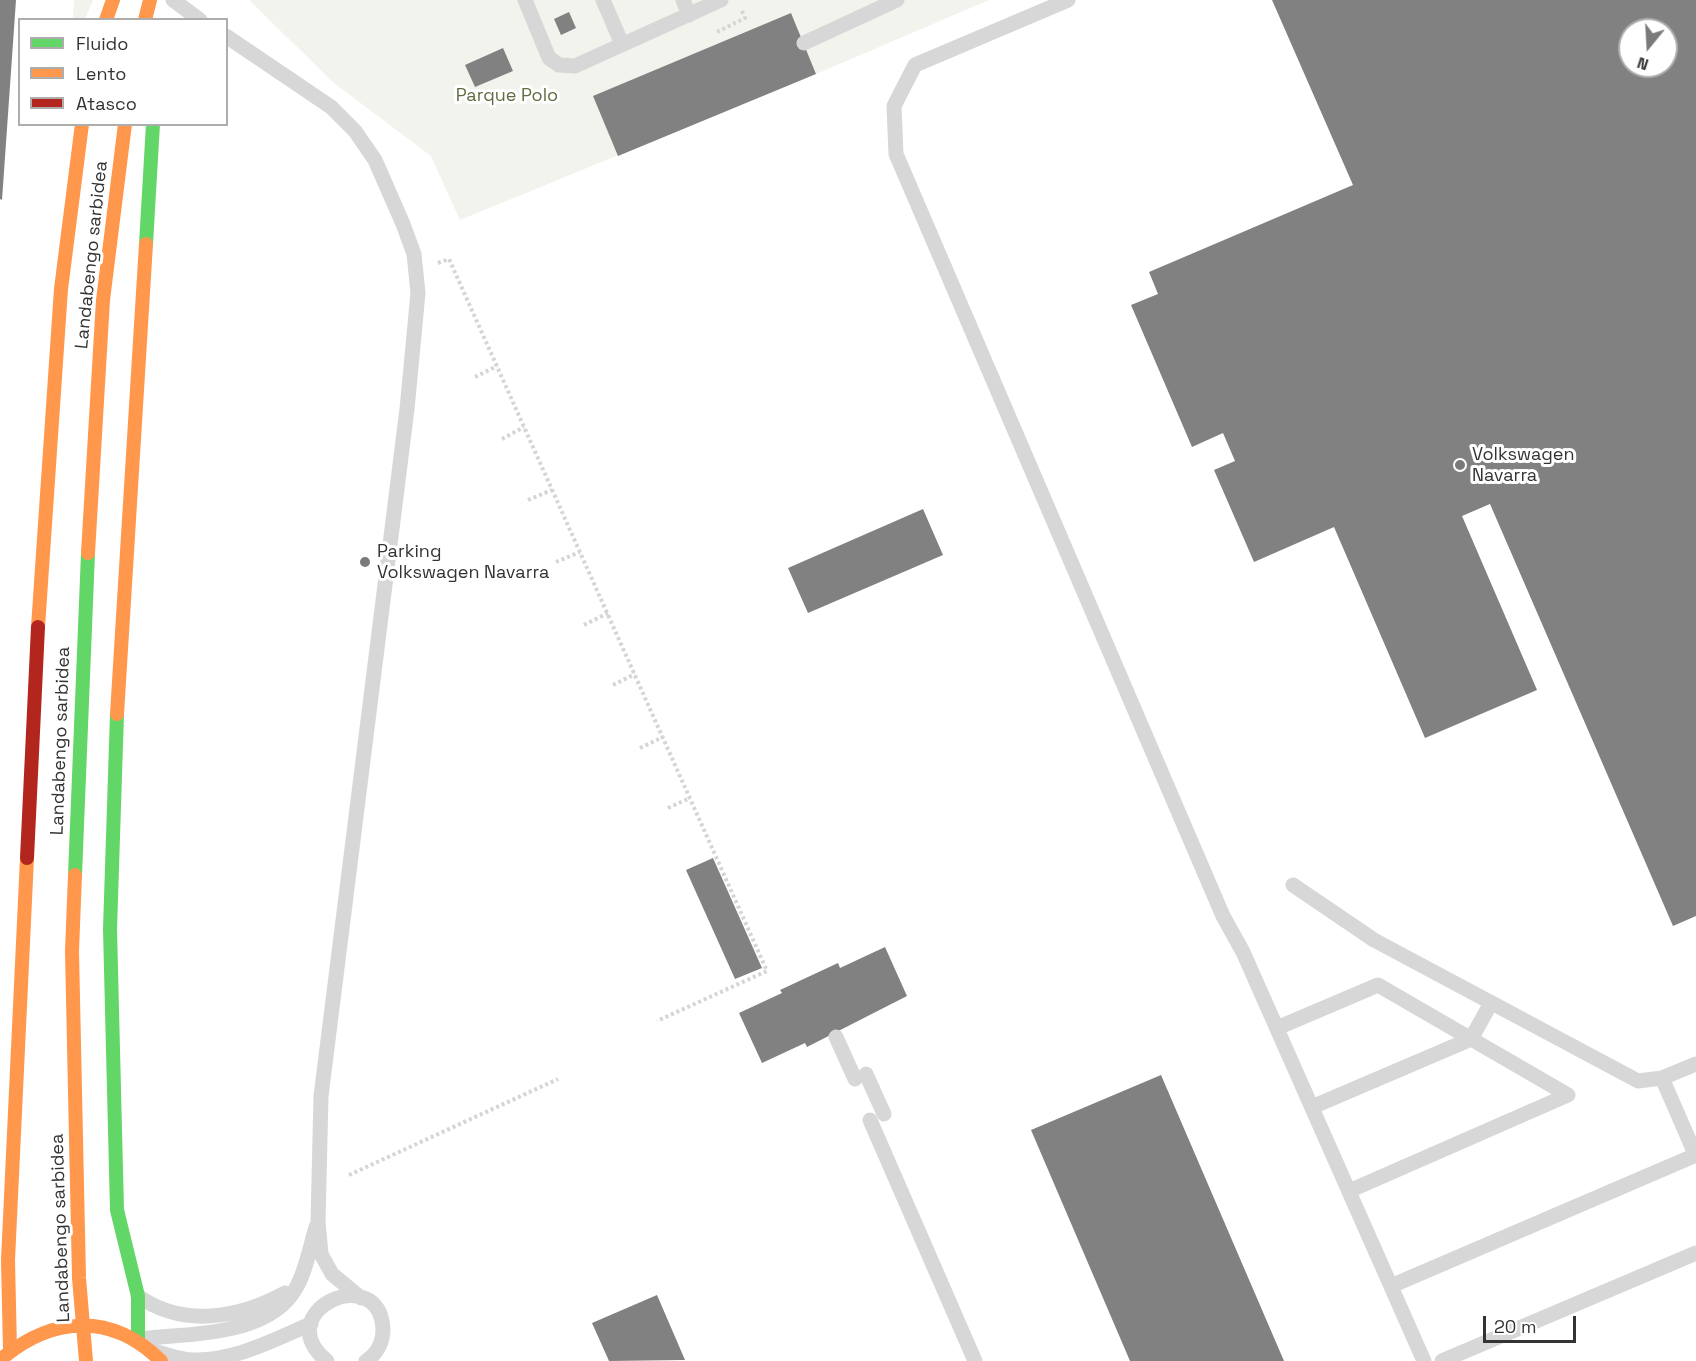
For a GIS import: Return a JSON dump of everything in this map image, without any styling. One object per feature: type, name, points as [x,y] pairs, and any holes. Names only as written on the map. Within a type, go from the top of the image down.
[{"type":"main road","points":[[107,18],[113,0]]},
{"type":"main road","points":[[146,18],[150,0]]},
{"type":"main road","points":[[5,1355],[37,644],[61,289],[82,126]]},
{"type":"main road","name":"Landabengo sarbidea","points":[[86,1361],[79,1278],[72,951],[83,647],[103,300],[125,126]]},
{"type":"main road","points":[[138,1339],[138,1296],[117,1210],[110,929],[119,668],[153,126]]},
{"type":"main road","points":[[5,1355],[49,1328],[94,1324],[138,1339],[158,1356]]},
{"type":"lane","points":[[526,0],[549,58],[559,65],[575,66],[721,0]]},
{"type":"lane","points":[[603,0],[622,44]]},
{"type":"lane","points":[[683,0],[689,15]]},
{"type":"lane","points":[[804,44],[897,0]]},
{"type":"lane","points":[[1068,0],[915,65],[894,106],[896,154],[1223,916],[1243,952],[1424,1361]]},
{"type":"lane","points":[[170,3],[196,18]]},
{"type":"lane","points":[[228,37],[331,107],[355,131],[375,160],[414,254],[418,293],[407,409],[321,1096],[318,1222],[321,1254],[332,1274],[371,1305],[383,1326],[378,1350],[366,1361]]},
{"type":"lane","points":[[1293,885],[1374,940],[1638,1081],[1662,1078],[1696,1064]]},
{"type":"lane","points":[[1277,1028],[1378,985],[1568,1095],[1349,1191]]},
{"type":"lane","points":[[1312,1107],[1471,1039],[1491,1003]]},
{"type":"lane","points":[[836,1037],[860,1076],[975,1361]]},
{"type":"lane","points":[[1391,1286],[1696,1155],[1662,1078]]},
{"type":"lane","points":[[138,1339],[201,1334],[251,1323],[290,1298],[298,1286],[318,1222]]},
{"type":"lane","points":[[1442,1361],[1696,1253]]},
{"type":"lane","points":[[138,1296],[166,1312],[186,1317],[212,1316],[271,1300],[298,1286]]},
{"type":"lane","points":[[327,1361],[314,1347],[311,1324],[321,1305],[340,1296],[361,1298]]},
{"type":"lane","points":[[158,1356],[216,1360],[237,1355],[311,1324]]},
{"type":"path","points":[[414,254],[426,248],[435,264],[449,259],[767,971],[657,1021]]},
{"type":"path","points":[[475,376],[497,366]]},
{"type":"path","points":[[502,439],[524,427]]},
{"type":"path","points":[[528,500],[552,490]]},
{"type":"path","points":[[556,562],[580,552]]},
{"type":"path","points":[[584,625],[608,613]]},
{"type":"path","points":[[613,685],[635,674]]},
{"type":"path","points":[[640,748],[663,737]]},
{"type":"path","points":[[668,808],[690,798]]},
{"type":"path","points":[[349,1175],[558,1079]]},
{"type":"green space","points":[[74,0],[93,0],[85,18],[73,18]]},
{"type":"green space","name":"Parque Polo","points":[[249,0],[989,0],[816,74],[460,220],[431,156],[334,83]]},
{"type":"building","points":[[0,0],[16,0],[2,200],[0,199]]},
{"type":"building","name":"Volkswagen Navarra","points":[[1272,0],[1696,0],[1696,916],[1673,926],[1490,504],[1462,516],[1537,690],[1425,738],[1334,527],[1254,562],[1214,470],[1235,461],[1223,433],[1192,447],[1131,305],[1158,294],[1149,272],[1353,185]]},
{"type":"building","points":[[569,12],[576,28],[561,35],[554,19]]},
{"type":"building","points":[[791,13],[816,74],[618,156],[593,96]]},
{"type":"building","points":[[503,48],[513,71],[475,87],[465,65]]},
{"type":"building","points":[[923,509],[943,555],[808,613],[788,568]]},
{"type":"building","points":[[713,858],[762,968],[735,979],[686,870]]},
{"type":"building","points":[[885,947],[907,996],[807,1047],[805,1043],[762,1063],[739,1013],[782,993],[780,990],[838,963],[840,968]]},
{"type":"building","points":[[1161,1075],[1284,1361],[1130,1361],[1031,1130]]},
{"type":"building","points":[[657,1295],[685,1360],[609,1361],[592,1323]]},
{"type":"traffic: fast","points":[[146,244],[153,126]]},
{"type":"traffic: fast","points":[[75,875],[88,553]]},
{"type":"traffic: fast","points":[[117,714],[110,929],[117,1210],[138,1296],[138,1339]]},
{"type":"traffic: slow","points":[[107,18],[113,0]]},
{"type":"traffic: slow","points":[[146,18],[150,0]]},
{"type":"traffic: slow","points":[[38,627],[61,289],[82,126]]},
{"type":"traffic: slow","points":[[88,553],[103,300],[125,126]]},
{"type":"traffic: slow","points":[[117,714],[146,244]]},
{"type":"traffic: slow","points":[[10,1350],[8,1260],[27,858]]},
{"type":"traffic: slow","points":[[75,875],[72,951],[79,1278],[86,1361]]},
{"type":"traffic: slow","points":[[0,1360],[20,1345],[40,1335],[61,1328],[81,1326],[102,1328],[122,1334],[142,1345],[161,1361]]},
{"type":"traffic: jam","points":[[27,858],[38,627]]},
{"type":"place","name":"Volkswagen Navarra","points":[[1460,465]]},
{"type":"place","name":"Parking Volkswagen Navarra","points":[[365,562]]}]
